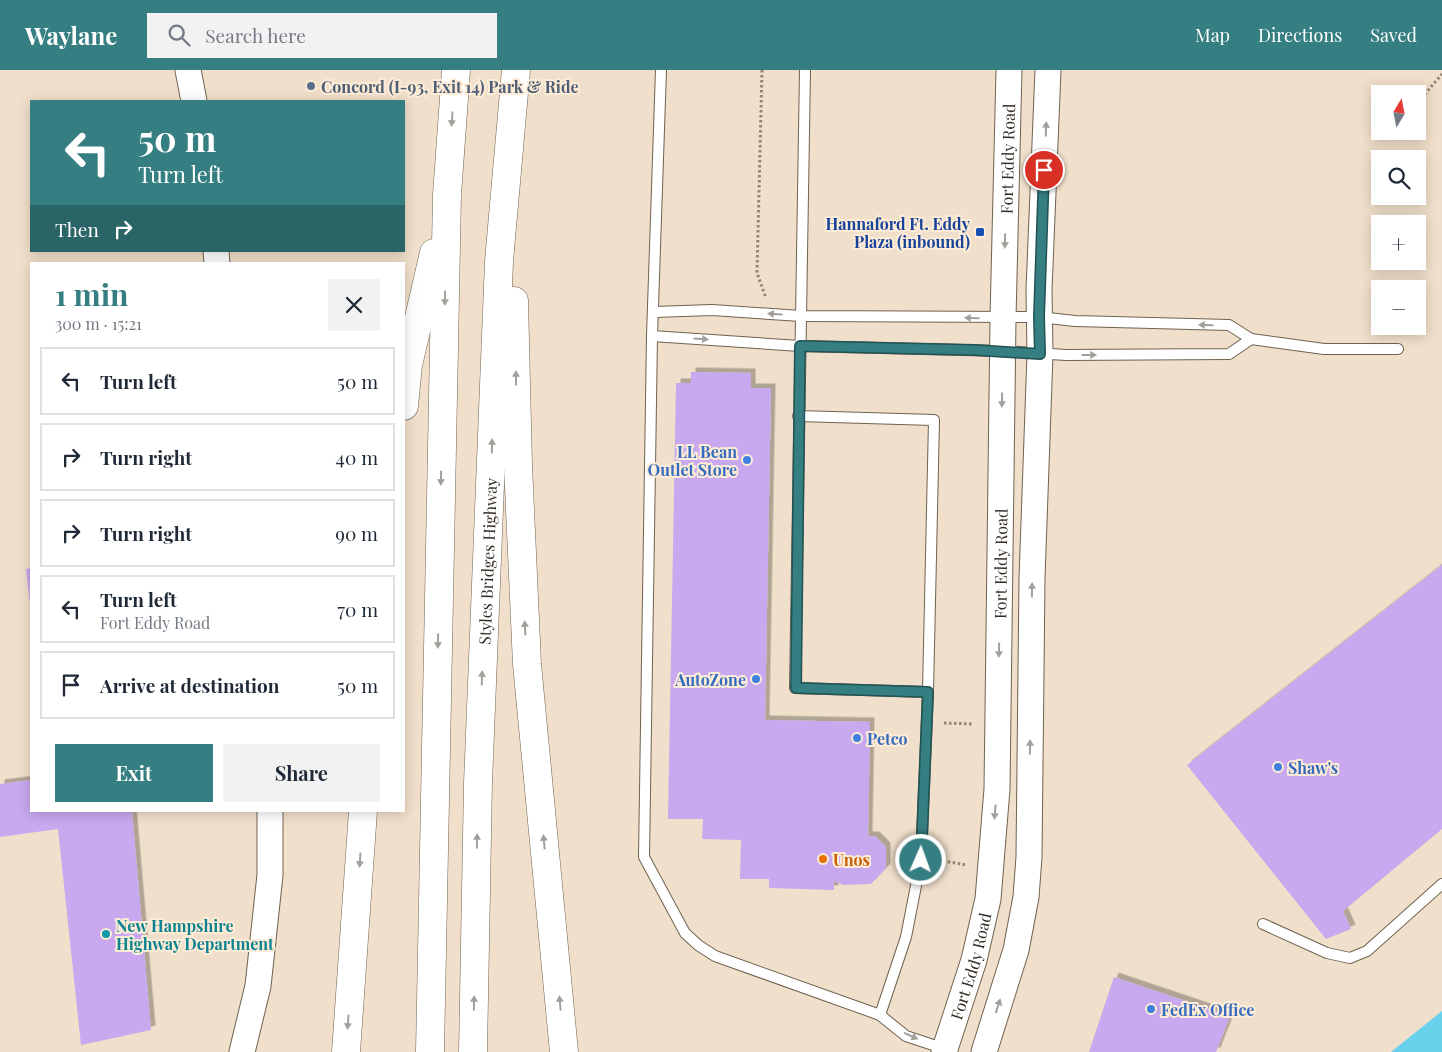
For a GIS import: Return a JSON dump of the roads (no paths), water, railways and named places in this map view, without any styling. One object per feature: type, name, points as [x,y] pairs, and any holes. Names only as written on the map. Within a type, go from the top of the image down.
[{"type":"highway","points":[[430,1052],[447,195],[456,70]]},
{"type":"highway","name":"Styles Bridges Highway","points":[[474,1052],[478,773],[499,261],[516,70]]},
{"type":"highway","points":[[511,122],[518,465],[527,664],[564,1052]]},
{"type":"highway","points":[[405,396],[408,365],[447,195]]},
{"type":"highway","points":[[346,1052],[363,812]]},
{"type":"street","points":[[188,70],[194,100]]},
{"type":"street","name":"Fort Eddy Road","points":[[945,1051],[974,960],[988,899],[998,789],[1003,318],[1009,70]]},
{"type":"street","name":"Fort Eddy Road","points":[[984,1052],[1016,950],[1026,898],[1029,857],[1032,578],[1048,70]]},
{"type":"street","points":[[242,1052],[258,986],[270,875],[270,812]]},
{"type":"lane","points":[[661,70],[652,336],[644,857],[685,933],[698,945],[715,956],[880,1016],[906,1036],[945,1051]]},
{"type":"lane","points":[[805,70],[798,416],[796,688],[928,692]]},
{"type":"lane","points":[[654,312],[712,310],[801,316],[1039,317],[1075,321],[1229,325],[1251,339],[1324,349],[1398,349]]},
{"type":"lane","points":[[652,336],[800,346],[1003,351],[1040,354],[1229,354],[1251,339]]},
{"type":"lane","points":[[798,416],[934,420],[928,692],[920,868],[906,937],[880,1016]]},
{"type":"lane","points":[[1263,924],[1327,953],[1350,958],[1367,951],[1442,884]]},
{"type":"water","points":[[1442,1011],[1442,1052],[1391,1052]]},
{"type":"place","name":"Concord (I-93, Exit 14) Park & Ride","points":[[311,86]]},
{"type":"place","name":"Hannaford Ft. Eddy Plaza (inbound)","points":[[980,232]]},
{"type":"place","name":"LL Bean Outlet Store","points":[[747,460]]},
{"type":"place","name":"AutoZone","points":[[756,679]]},
{"type":"place","name":"Petco","points":[[857,738]]},
{"type":"place","name":"Shaw's","points":[[1278,767]]},
{"type":"place","name":"Unos","points":[[823,859]]},
{"type":"place","name":"New Hampshire Highway Department","points":[[106,934]]},
{"type":"place","name":"FedEx Office","points":[[1151,1009]]}]
